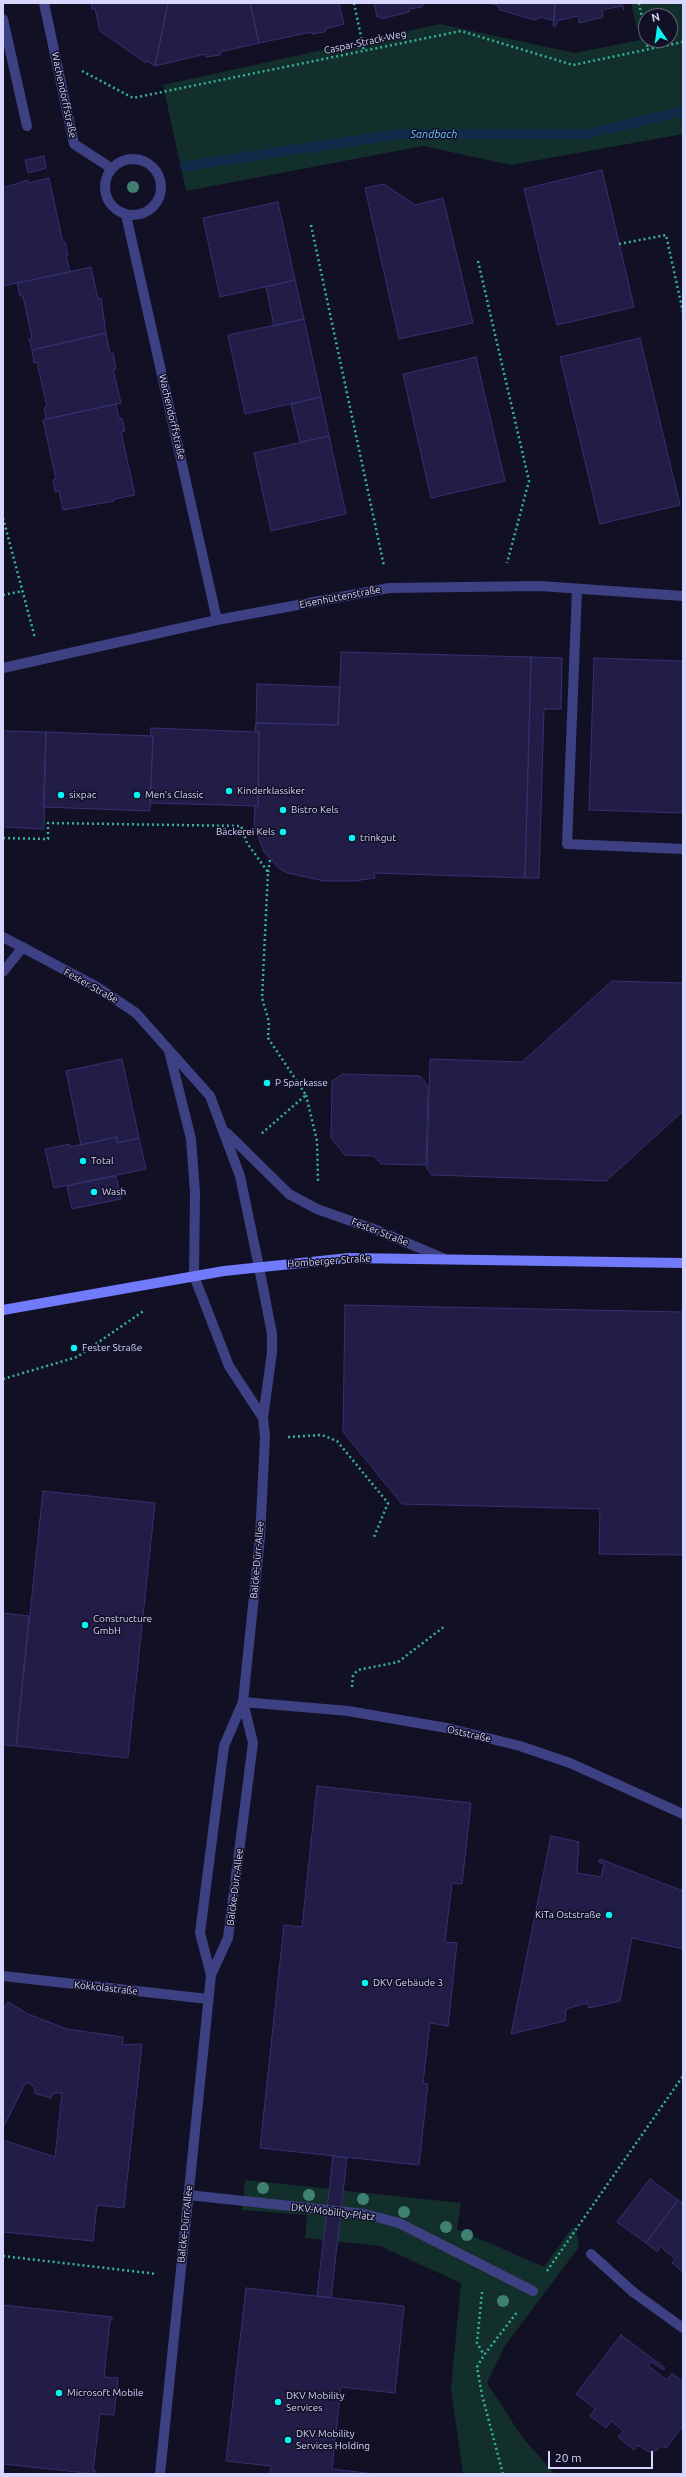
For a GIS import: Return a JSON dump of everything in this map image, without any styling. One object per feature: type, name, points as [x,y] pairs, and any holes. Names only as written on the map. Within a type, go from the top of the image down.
[{"type":"main road","name":"Homberger Straße","points":[[3,1310],[194,1276],[259,1267],[349,1258],[443,1258],[683,1263]]},
{"type":"street","name":"Wachendorffstraße","points":[[44,3],[74,144],[111,168]]},
{"type":"street","points":[[3,19],[27,126]]},
{"type":"street","points":[[134,158],[151,165],[159,174],[162,185],[157,203],[144,213],[126,215],[114,209],[108,202],[104,189],[106,177],[111,168],[126,159],[134,158]]},
{"type":"street","name":"Wachendorffstraße","points":[[126,215],[217,620]]},
{"type":"street","name":"Eisenhüttenstraße","points":[[3,668],[217,620],[389,588],[501,586],[683,596]]},
{"type":"street","points":[[577,589],[568,844],[683,849]]},
{"type":"street","name":"Fester Straße","points":[[3,937],[97,987],[136,1013],[210,1096],[225,1131],[240,1176],[259,1267]]},
{"type":"street","points":[[3,972],[23,947]]},
{"type":"street","name":"Fester Straße","points":[[168,1049],[191,1139],[195,1192],[194,1276]]},
{"type":"street","name":"Fester Straße","points":[[225,1131],[289,1194],[317,1209],[379,1231],[443,1258]]},
{"type":"street","name":"Balcke-Dürr-Allee","points":[[211,1975],[200,1933],[224,1746],[243,1702],[260,1538],[265,1437],[263,1418],[272,1352],[272,1334],[259,1267]]},
{"type":"street","name":"Balcke-Dürr-Allee","points":[[194,1276],[229,1366],[263,1418]]},
{"type":"street","name":"Balcke-Dürr-Allee","points":[[160,2474],[179,2276],[211,1975],[228,1938],[253,1743],[243,1702]]},
{"type":"street","name":"Oststraße","points":[[243,1702],[348,1711],[447,1728],[520,1746],[570,1763],[683,1814]]},
{"type":"street","name":"Kokkolastraße","points":[[3,1976],[208,1999]]},
{"type":"street","name":"DKV-Mobility-Platz","points":[[188,2195],[365,2214],[406,2226],[485,2268],[533,2291]]},
{"type":"street","points":[[591,2254],[633,2292],[683,2328]]},
{"type":"path","points":[[354,3],[364,51]]},
{"type":"path","name":"Caspar-Strack-Weg","points":[[56,57],[133,98],[461,31],[573,65],[683,42]]},
{"type":"path","points":[[311,225],[389,588]]},
{"type":"path","points":[[620,244],[666,234],[683,312]]},
{"type":"path","points":[[478,260],[529,481],[501,586]]},
{"type":"path","points":[[3,518],[40,659]]},
{"type":"path","points":[[3,595],[23,591]]},
{"type":"path","points":[[3,838],[48,839],[48,823],[241,826],[246,843],[268,872]]},
{"type":"path","points":[[270,860],[268,872],[262,998],[269,1022],[268,1038],[306,1095],[318,1158]]},
{"type":"path","points":[[245,1150],[306,1095]]},
{"type":"path","points":[[3,1379],[77,1357],[149,1307]]},
{"type":"path","points":[[265,1437],[322,1436],[337,1441],[388,1503],[374,1537]]},
{"type":"path","points":[[348,1711],[353,1675],[358,1670],[398,1662],[445,1626]]},
{"type":"path","points":[[503,2474],[482,2396],[478,2367],[484,2355],[533,2291],[683,2076]]},
{"type":"path","points":[[3,2256],[179,2276]]},
{"type":"path","points":[[484,2355],[477,2343],[485,2268]]},
{"type":"green space","points":[[631,3],[683,3],[683,134],[511,165],[423,146],[186,191],[163,85],[440,24],[575,53],[638,40],[638,48],[678,48],[678,8],[638,8],[638,32]]},
{"type":"green space","points":[[245,2180],[461,2203],[457,2229],[544,2267],[572,2228],[576,2229],[579,2247],[504,2347],[487,2383],[522,2437],[555,2474],[463,2474],[451,2388],[461,2283],[380,2246],[305,2238],[307,2215],[242,2210]]},
{"type":"building","points":[[91,3],[168,3],[155,66],[147,61],[146,63],[100,31],[95,9],[92,9]]},
{"type":"building","points":[[168,3],[250,3],[259,43],[220,52],[220,55],[206,57],[206,54],[155,66]]},
{"type":"building","points":[[250,3],[339,3],[344,24],[325,29],[325,32],[312,34],[312,32],[259,43]]},
{"type":"building","points":[[374,3],[425,3],[422,7],[409,9],[409,12],[381,19],[381,16],[377,17]]},
{"type":"building","points":[[489,3],[555,3],[554,21],[541,17],[535,20],[500,10],[497,5]]},
{"type":"building","points":[[555,3],[622,3],[624,10],[621,6],[602,10],[603,17],[579,23],[578,16],[557,21],[556,26],[553,26]]},
{"type":"building","points":[[44,156],[46,168],[28,173],[25,160]]},
{"type":"building","points":[[602,170],[634,307],[557,325],[524,189]]},
{"type":"building","points":[[49,178],[63,243],[65,242],[68,255],[66,255],[70,272],[3,286],[3,188],[28,180],[28,183]]},
{"type":"building","points":[[384,184],[415,205],[443,198],[473,323],[399,339],[365,188]]},
{"type":"building","points":[[278,202],[295,280],[220,297],[203,218]]},
{"type":"building","points":[[91,267],[98,299],[101,298],[106,333],[32,350],[29,339],[32,338],[23,296],[20,296],[17,283]]},
{"type":"building","points":[[295,280],[304,319],[274,326],[266,287]]},
{"type":"building","points":[[304,319],[321,397],[245,414],[228,335]]},
{"type":"building","points":[[106,333],[110,354],[113,353],[116,369],[113,369],[121,403],[46,419],[44,408],[47,407],[37,362],[34,363],[32,350]]},
{"type":"building","points":[[640,338],[680,505],[600,524],[560,357]]},
{"type":"building","points":[[476,357],[505,481],[431,498],[403,374]]},
{"type":"building","points":[[321,397],[329,436],[300,442],[291,404]]},
{"type":"building","points":[[116,404],[119,419],[122,418],[125,431],[121,432],[135,495],[114,499],[114,501],[63,510],[59,491],[55,492],[53,480],[56,479],[43,420]]},
{"type":"building","points":[[329,436],[346,514],[271,531],[254,453]]},
{"type":"building","points":[[341,652],[531,657],[525,878],[374,873],[375,878],[354,881],[324,881],[288,873],[280,869],[264,852],[254,825],[255,806],[258,806],[259,732],[255,731],[256,723],[338,725]]},
{"type":"building","points":[[531,657],[562,658],[561,709],[544,709],[539,878],[525,878]]},
{"type":"building","points":[[594,658],[683,661],[683,813],[589,810]]},
{"type":"building","points":[[257,684],[340,687],[338,725],[256,723]]},
{"type":"building","points":[[151,728],[259,732],[258,806],[150,803],[153,736],[150,736]]},
{"type":"building","points":[[3,731],[46,732],[44,829],[3,827]]},
{"type":"building","points":[[46,732],[153,736],[150,811],[43,807]]},
{"type":"building","points":[[612,981],[683,983],[683,1111],[606,1181],[432,1175],[427,1169],[430,1059],[522,1062]]},
{"type":"building","points":[[122,1059],[139,1138],[117,1143],[117,1137],[81,1145],[66,1071]]},
{"type":"building","points":[[343,1074],[420,1076],[428,1086],[426,1165],[381,1164],[374,1156],[345,1155],[331,1138],[332,1081]]},
{"type":"building","points":[[117,1137],[117,1143],[139,1138],[146,1169],[54,1188],[45,1149],[70,1144],[70,1147]]},
{"type":"building","name":"Wash","points":[[116,1176],[121,1199],[72,1209],[67,1186]]},
{"type":"building","points":[[345,1305],[683,1312],[683,1555],[599,1554],[600,1509],[402,1504],[343,1432]]},
{"type":"building","name":"Constructure GmbH","points":[[43,1491],[155,1503],[128,1758],[16,1746]]},
{"type":"building","points":[[3,1613],[29,1616],[16,1746],[3,1745]]},
{"type":"building","name":"DKV Gebäude 3","points":[[317,1786],[471,1803],[462,1884],[452,1883],[445,1942],[457,1943],[448,2026],[430,2023],[423,2083],[428,2084],[419,2165],[260,2148],[284,1925],[302,1927]]},
{"type":"building","name":"KiTa Oststraße","points":[[551,1836],[579,1842],[577,1873],[601,1877],[604,1864],[599,1862],[600,1859],[683,1891],[683,1949],[632,1938],[620,2001],[589,2008],[587,2003],[566,2009],[565,2021],[511,2034]]},
{"type":"building","points":[[8,2002],[28,2014],[67,2029],[123,2037],[122,2045],[142,2044],[124,2208],[97,2205],[93,2241],[3,2232],[3,2140],[55,2157],[62,2093],[53,2093],[51,2098],[34,2093],[35,2087],[26,2082],[3,2128],[3,2010]]},
{"type":"building","points":[[333,2156],[347,2158],[331,2298],[317,2296]]},
{"type":"building","points":[[650,2179],[678,2200],[646,2243],[617,2222]]},
{"type":"building","points":[[678,2200],[683,2204],[683,2272],[672,2263],[675,2259],[661,2247],[657,2252],[646,2243]]},
{"type":"building","points":[[246,2288],[404,2306],[395,2393],[341,2387],[332,2469],[375,2474],[270,2474],[271,2466],[226,2461]]},
{"type":"building","points":[[3,2305],[112,2317],[112,2320],[110,2320],[104,2377],[118,2378],[114,2415],[100,2414],[93,2471],[96,2471],[96,2474],[3,2464]]},
{"type":"building","points":[[621,2335],[665,2368],[663,2370],[652,2362],[648,2366],[667,2380],[672,2373],[683,2382],[683,2426],[666,2448],[662,2446],[655,2451],[649,2452],[637,2445],[634,2450],[618,2437],[623,2431],[611,2421],[606,2428],[590,2416],[595,2409],[576,2394]]},
{"type":"waterway","name":"Sandbach","points":[[185,166],[401,134],[586,134],[683,111]]},
{"type":"place","name":"Kinderklassiker","points":[[229,791]]},
{"type":"place","name":"sixpac","points":[[61,795]]},
{"type":"place","name":"Men's Classic","points":[[137,795]]},
{"type":"place","name":"Bistro Kels","points":[[283,810]]},
{"type":"place","name":"Bäckerei Kels","points":[[283,832]]},
{"type":"place","name":"trinkgut","points":[[352,838]]},
{"type":"place","name":"P Sparkasse","points":[[267,1083]]},
{"type":"place","name":"Total","points":[[83,1161]]},
{"type":"place","name":"Wash","points":[[94,1192]]},
{"type":"place","name":"Fester Straße","points":[[74,1348]]},
{"type":"place","name":"Constructure GmbH","points":[[85,1625]]},
{"type":"place","name":"KiTa Oststraße","points":[[609,1915]]},
{"type":"place","name":"DKV Gebäude 3","points":[[365,1983]]},
{"type":"place","name":"Microsoft Mobile","points":[[59,2393]]},
{"type":"place","name":"DKV Mobility Services","points":[[278,2402]]},
{"type":"place","name":"DKV Mobility Services Holding","points":[[288,2440]]}]
